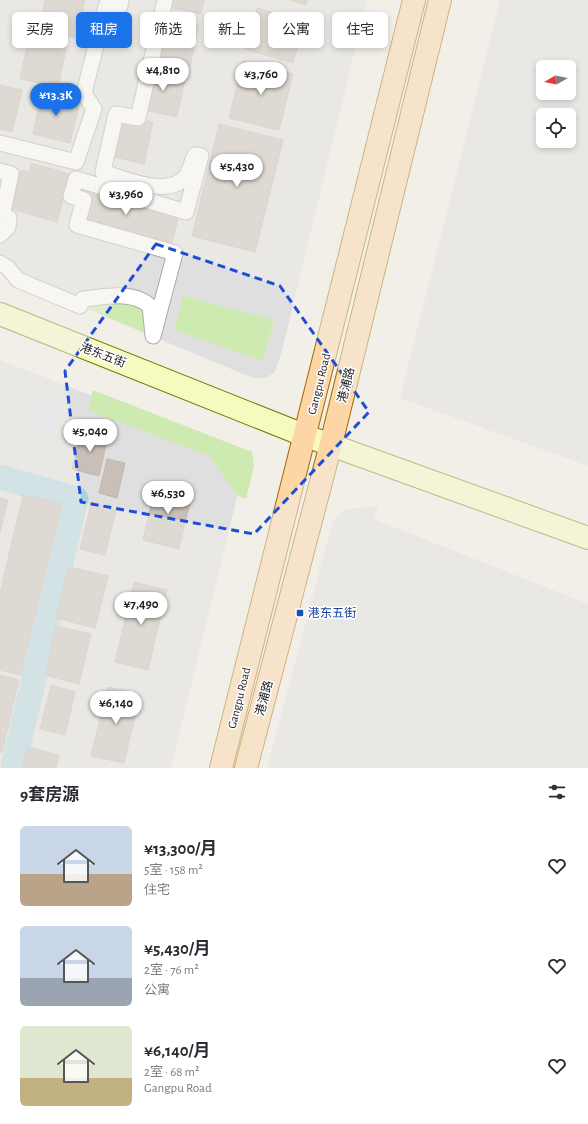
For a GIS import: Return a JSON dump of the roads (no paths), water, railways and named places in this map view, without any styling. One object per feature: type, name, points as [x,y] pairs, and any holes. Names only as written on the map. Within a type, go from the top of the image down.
[{"type":"main road","name":"Gangpu Road","points":[[221,768],[306,436],[414,0]]},
{"type":"main road","name":"港浦路","points":[[246,768],[331,444],[440,0]]},
{"type":"street","points":[[0,143],[76,162],[94,108],[84,93],[106,6],[120,6],[121,0]]},
{"type":"street","points":[[0,263],[8,268],[18,280],[80,306],[83,299],[131,296],[142,299],[150,306],[153,336],[175,253],[78,224],[84,200],[71,196],[76,179],[186,212],[201,156],[195,154],[186,176],[176,184],[164,187],[148,185],[103,172],[116,114],[138,118],[165,0]]},
{"type":"street","points":[[0,171],[11,174],[2,216],[9,218],[8,227],[0,236]]},
{"type":"street","name":"港东五街","points":[[0,314],[306,436],[588,538]]},
{"type":"waterway","points":[[0,477],[76,499],[13,768]]},
{"type":"place","name":"港东五街","points":[[300,613]]}]
